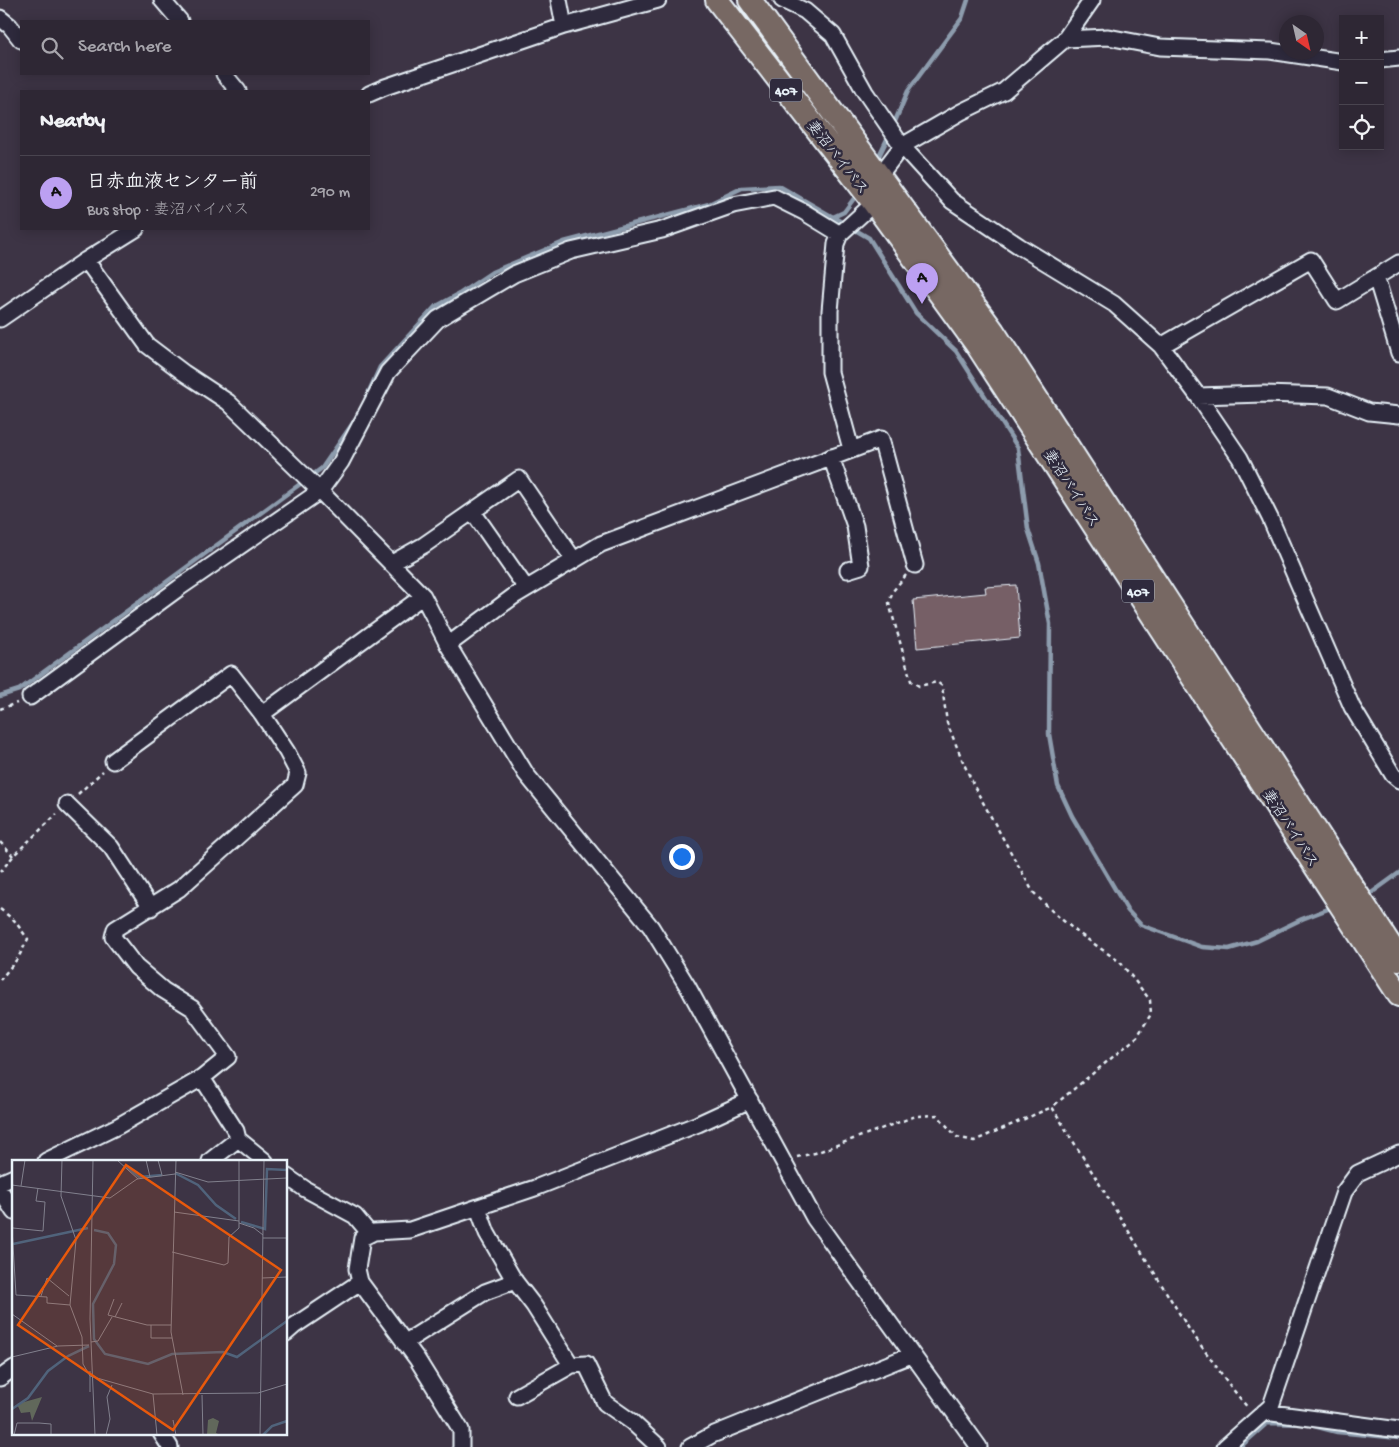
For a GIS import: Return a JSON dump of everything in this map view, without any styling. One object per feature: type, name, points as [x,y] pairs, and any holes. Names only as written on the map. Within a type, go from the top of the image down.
[{"type":"highway","name":"妻沼バイパス","points":[[717,0],[870,181],[993,331],[1399,959]]},
{"type":"highway","name":"妻沼バイパス","points":[[750,0],[977,345],[1399,995]]},
{"type":"street","points":[[162,0],[179,20]]},
{"type":"street","points":[[559,0],[564,26]]},
{"type":"street","points":[[370,94],[564,26],[658,0]]},
{"type":"street","points":[[782,0],[805,10],[833,35],[865,92],[899,143],[952,201],[1019,246],[1114,304],[1161,346],[1240,458],[1270,518],[1352,707],[1399,780]]},
{"type":"street","points":[[851,449],[830,372],[830,311],[836,244],[841,233],[855,220],[870,181],[899,143],[1004,91],[1065,39],[1092,0]]},
{"type":"street","points":[[0,18],[10,26],[20,39]]},
{"type":"street","points":[[1065,39],[1108,38],[1160,47],[1270,51],[1339,61]]},
{"type":"street","points":[[1384,60],[1399,58]]},
{"type":"street","points":[[225,75],[237,90]]},
{"type":"street","points":[[30,697],[179,588],[320,491],[341,462],[388,372],[438,319],[514,274],[571,251],[662,230],[733,205],[774,197],[841,233]]},
{"type":"street","points":[[0,319],[86,260],[134,230]]},
{"type":"street","points":[[86,260],[146,345],[228,402],[320,491],[423,596],[448,645],[526,774],[651,927],[688,987],[814,1218],[979,1447]]},
{"type":"street","points":[[1161,346],[1311,260],[1337,301],[1399,263]]},
{"type":"street","points":[[1376,277],[1399,353]]},
{"type":"street","points":[[1198,396],[1264,394],[1328,396],[1369,412],[1399,415]]},
{"type":"street","points":[[448,645],[526,588],[601,544],[881,439],[915,565]]},
{"type":"street","points":[[831,457],[855,526],[862,566],[848,570]]},
{"type":"street","points":[[392,564],[424,546],[520,479],[574,560]]},
{"type":"street","points":[[472,512],[526,588]]},
{"type":"street","points":[[262,714],[423,596]]},
{"type":"street","points":[[48,1160],[118,1126],[202,1078],[228,1057],[192,1008],[163,990],[136,967],[113,937],[115,929],[151,908],[193,877],[295,785],[298,773],[287,752],[262,714],[231,674],[113,761]]},
{"type":"street","points":[[67,804],[111,846],[151,908]]},
{"type":"street","points":[[202,1078],[236,1132],[238,1139],[264,1160]]},
{"type":"street","points":[[461,1447],[462,1430],[417,1359],[360,1282],[357,1269],[362,1238],[374,1232],[410,1230],[535,1188],[698,1124],[750,1100]]},
{"type":"street","points":[[211,1160],[238,1139]]},
{"type":"street","points":[[1225,1447],[1271,1406],[1344,1192],[1358,1173],[1399,1154]]},
{"type":"street","points":[[0,1183],[12,1177]]},
{"type":"street","points":[[288,1177],[305,1189],[356,1216],[370,1234]]},
{"type":"street","points":[[0,1190],[12,1209]]},
{"type":"street","points":[[478,1208],[488,1232],[515,1281],[534,1306],[571,1365]]},
{"type":"street","points":[[404,1343],[485,1292],[515,1281]]},
{"type":"street","points":[[288,1332],[294,1326],[360,1282]]},
{"type":"street","points":[[690,1447],[712,1435],[912,1355]]},
{"type":"street","points":[[518,1396],[571,1365],[586,1364],[605,1403],[632,1422],[659,1447]]},
{"type":"street","points":[[0,1378],[12,1369]]},
{"type":"street","points":[[1261,1415],[1399,1430]]},
{"type":"street","points":[[162,1434],[170,1447]]},
{"type":"path","points":[[783,1160],[815,1153],[916,1116],[937,1115],[957,1137],[974,1141],[1052,1107],[1137,1037],[1151,1014],[1150,1000],[1120,962],[1077,932],[1033,892],[975,788],[964,764],[947,723],[942,686],[937,682],[919,686],[911,680],[889,603],[893,591],[915,565]]},
{"type":"path","points":[[0,709],[30,697]]},
{"type":"path","points":[[0,872],[13,856],[113,761]]},
{"type":"path","points":[[0,842],[13,856]]},
{"type":"path","points":[[0,909],[14,920],[28,939],[18,958],[0,980]]},
{"type":"path","points":[[1052,1107],[1189,1329],[1231,1387],[1261,1415]]},
{"type":"building","points":[[1016,585],[1020,638],[917,648],[913,600],[986,593],[985,587]]},
{"type":"waterway","points":[[893,126],[908,91],[962,18],[968,0]]},
{"type":"waterway","points":[[877,160],[890,133]]},
{"type":"waterway","points":[[366,398],[380,367],[435,307],[492,272],[564,242],[709,204],[742,188],[779,186],[845,224]]},
{"type":"waterway","points":[[833,217],[844,212],[858,193]]},
{"type":"waterway","points":[[852,228],[869,238],[916,313],[956,351],[1018,448],[1028,529],[1039,563],[1050,624],[1049,734],[1058,786],[1072,816],[1128,911],[1141,925],[1202,947],[1229,949],[1257,941],[1302,919],[1328,909]]},
{"type":"waterway","points":[[0,696],[19,690],[322,468],[355,420]]},
{"type":"waterway","points":[[1370,894],[1399,873]]},
{"type":"waterway","points":[[1240,1447],[1267,1423],[1304,1424]]},
{"type":"waterway","points":[[1314,1426],[1337,1432],[1399,1438]]},
{"type":"place","name":"日赤血液センター前","points":[[922,304]]}]
